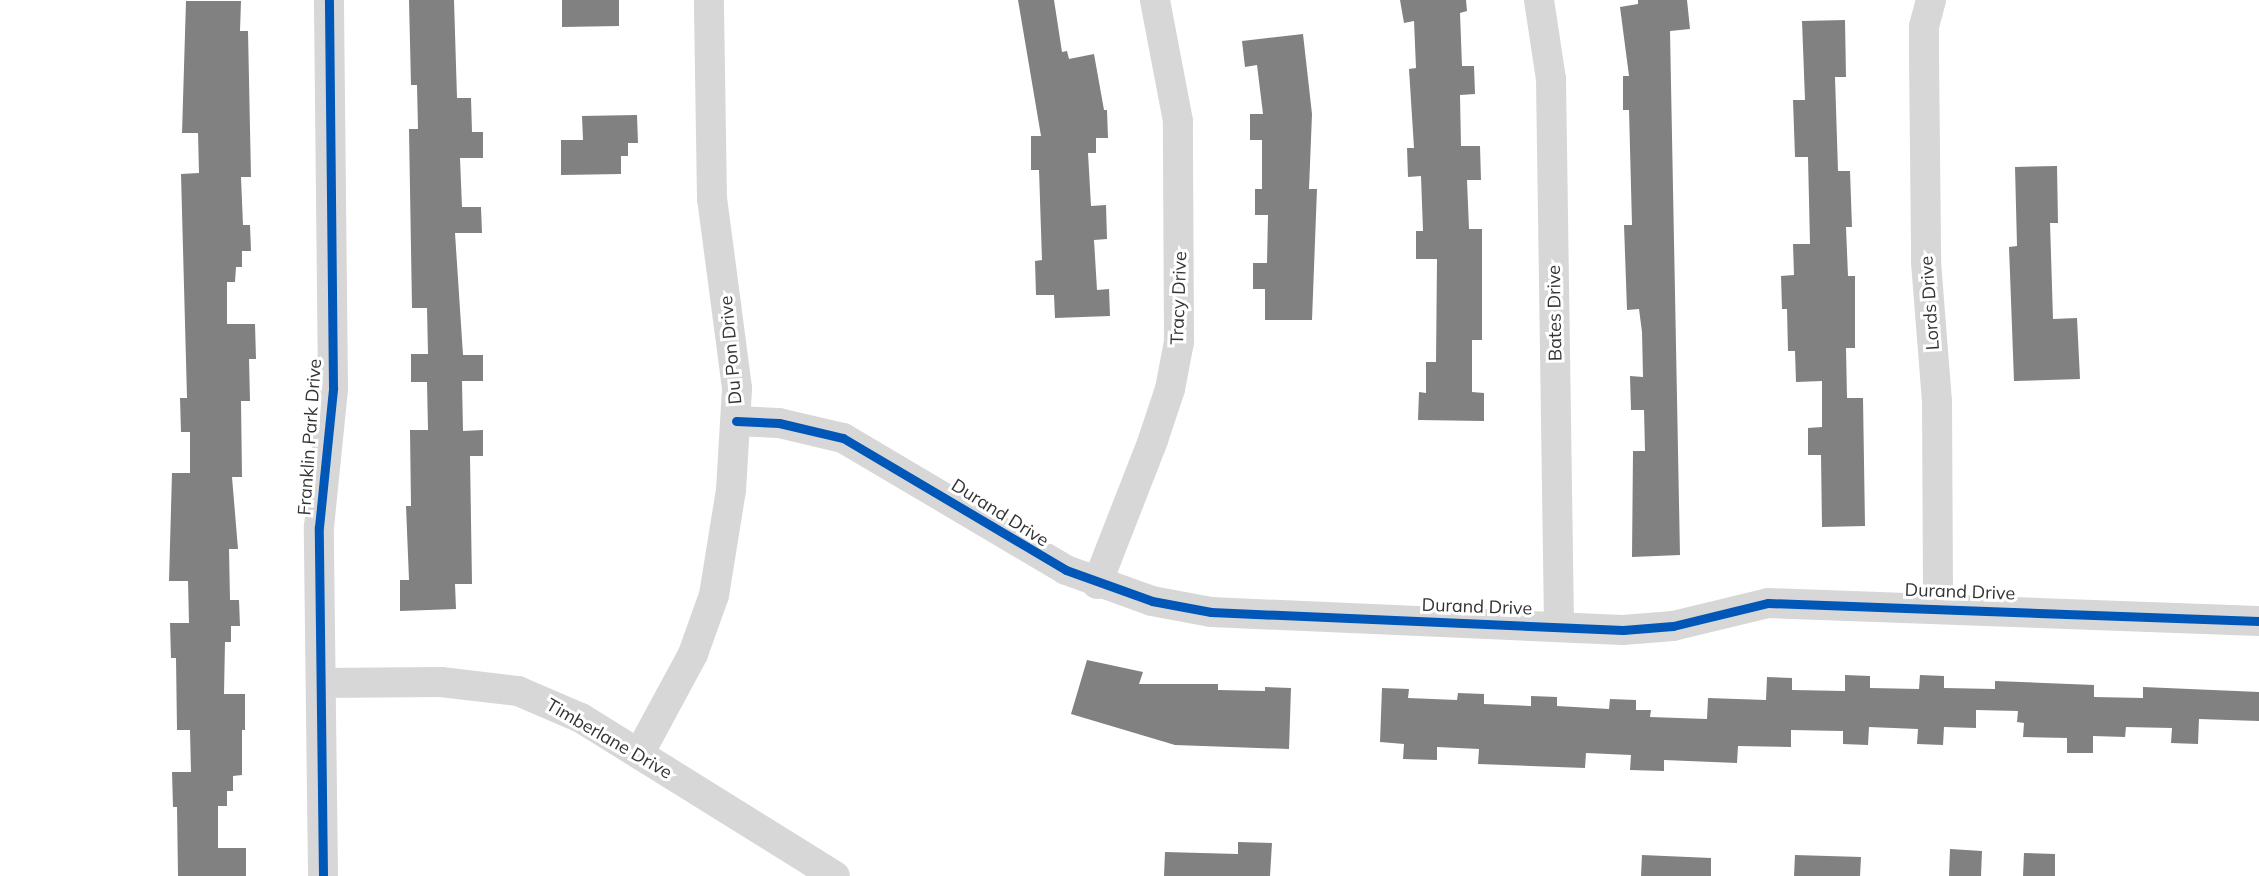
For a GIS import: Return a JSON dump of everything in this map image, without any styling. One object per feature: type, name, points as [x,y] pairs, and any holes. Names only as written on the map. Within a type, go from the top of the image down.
[{"type":"street","name":"Franklin Park Drive","points":[[323,876],[319,527],[333,388],[329,0]]},
{"type":"street","name":"Du Pon Drive","points":[[639,754],[684,674],[714,595],[726,535],[736,421],[736,360],[712,199],[709,0]]},
{"type":"street","name":"Tracy Drive","points":[[1096,584],[1153,440],[1170,389],[1179,342],[1178,121],[1155,0]]},
{"type":"street","name":"Bates Drive","points":[[1539,0],[1551,78],[1559,627]]},
{"type":"street","name":"Lords Drive","points":[[1931,0],[1924,26],[1925,181],[1927,272],[1937,401],[1938,608]]},
{"type":"street","name":"Durand Drive","points":[[736,421],[788,425],[843,438],[1016,543],[1096,584],[1152,601],[1211,612],[1623,630],[1673,626],[1767,603],[2259,621]]},
{"type":"street","name":"Timberlane Drive","points":[[321,683],[441,682],[518,691],[581,718],[835,876]]},
{"type":"building","points":[[409,0],[454,0],[457,98],[471,98],[472,132],[483,132],[483,158],[460,158],[462,207],[481,207],[482,233],[455,233],[463,355],[483,355],[483,381],[462,381],[463,431],[483,430],[483,456],[470,456],[472,584],[455,584],[456,609],[400,611],[400,580],[409,580],[406,506],[411,506],[410,430],[428,430],[427,382],[411,382],[411,354],[428,354],[427,308],[412,308],[409,129],[418,129],[417,85],[411,85]]},
{"type":"building","points":[[562,0],[619,0],[619,26],[562,27]]},
{"type":"building","points":[[1018,0],[1054,0],[1062,52],[1067,51],[1069,59],[1094,54],[1104,110],[1107,110],[1108,138],[1096,138],[1096,153],[1088,153],[1091,206],[1106,205],[1107,239],[1094,240],[1097,290],[1109,289],[1110,316],[1055,318],[1054,295],[1036,295],[1035,261],[1042,260],[1039,170],[1031,170],[1031,136],[1041,136]]},
{"type":"building","points":[[1400,0],[1466,0],[1467,11],[1460,13],[1462,66],[1474,66],[1475,94],[1460,95],[1461,146],[1480,146],[1481,180],[1467,180],[1469,229],[1482,229],[1482,340],[1472,340],[1472,392],[1484,393],[1484,421],[1418,420],[1419,392],[1426,393],[1426,362],[1436,362],[1437,259],[1416,259],[1416,231],[1423,231],[1421,176],[1408,177],[1407,148],[1414,148],[1409,69],[1416,68],[1414,21],[1404,23]]},
{"type":"building","points":[[1638,0],[1687,0],[1690,29],[1670,31],[1680,555],[1632,557],[1633,451],[1645,451],[1644,410],[1631,410],[1630,376],[1643,377],[1642,332],[1639,309],[1627,310],[1624,225],[1632,225],[1629,110],[1623,110],[1623,76],[1629,76],[1620,7],[1638,4]]},
{"type":"building","points":[[186,1],[241,1],[240,31],[248,31],[251,177],[241,177],[243,225],[250,225],[251,251],[242,251],[242,267],[236,267],[235,282],[227,282],[227,324],[255,324],[256,359],[249,359],[250,401],[241,401],[242,477],[232,477],[238,549],[229,549],[230,600],[239,600],[240,626],[231,626],[231,642],[225,642],[224,694],[245,694],[245,730],[242,730],[242,775],[233,776],[233,791],[227,791],[227,806],[218,806],[218,848],[246,848],[246,876],[178,876],[177,807],[173,807],[172,772],[191,772],[190,730],[177,730],[176,658],[171,658],[170,623],[189,623],[188,581],[169,581],[172,473],[190,473],[190,432],[181,432],[180,398],[187,398],[181,174],[199,173],[198,133],[182,133]]},
{"type":"building","points":[[1845,20],[1846,77],[1835,77],[1838,171],[1850,171],[1852,227],[1846,227],[1848,276],[1855,276],[1855,348],[1846,348],[1847,398],[1863,398],[1865,526],[1822,527],[1821,455],[1808,455],[1808,428],[1822,427],[1822,381],[1796,382],[1795,351],[1788,351],[1787,309],[1782,309],[1781,276],[1794,275],[1793,244],[1810,244],[1808,157],[1795,157],[1793,100],[1805,100],[1802,21]]},
{"type":"building","points":[[1303,34],[1312,114],[1309,189],[1317,189],[1312,320],[1265,320],[1265,289],[1253,289],[1253,263],[1267,263],[1268,215],[1255,215],[1255,189],[1262,189],[1262,140],[1250,140],[1250,114],[1263,114],[1257,65],[1245,67],[1242,41]]},
{"type":"building","points":[[637,115],[638,143],[628,143],[628,156],[621,156],[621,174],[561,175],[561,140],[583,140],[582,116]]},
{"type":"building","points":[[2057,166],[2058,223],[2050,223],[2053,319],[2077,318],[2080,379],[2014,381],[2009,247],[2017,246],[2015,167]]},
{"type":"building","points":[[1087,660],[1143,672],[1139,684],[1218,684],[1218,690],[1265,691],[1265,687],[1291,688],[1289,749],[1175,745],[1071,714]]},
{"type":"building","points":[[1845,675],[1870,676],[1870,688],[1919,689],[1920,675],[1944,676],[1944,688],[1995,689],[1995,681],[2094,685],[2094,697],[2143,698],[2143,687],[2259,692],[2259,721],[2199,719],[2198,744],[2171,743],[2172,728],[2126,727],[2125,737],[2093,736],[2093,753],[2067,753],[2067,738],[2023,737],[2024,723],[2017,722],[2018,711],[1976,710],[1976,728],[1944,727],[1943,745],[1917,744],[1918,729],[1869,727],[1868,745],[1843,744],[1843,731],[1791,730],[1791,747],[1738,746],[1737,763],[1664,760],[1664,771],[1630,770],[1631,755],[1586,753],[1585,768],[1478,764],[1479,749],[1437,747],[1437,760],[1403,759],[1404,744],[1380,742],[1382,688],[1409,689],[1408,698],[1457,700],[1458,693],[1484,694],[1484,704],[1531,706],[1531,696],[1557,697],[1557,706],[1609,709],[1610,699],[1636,700],[1636,710],[1651,710],[1650,717],[1707,719],[1708,698],[1766,700],[1767,677],[1792,678],[1792,690],[1845,691]]},
{"type":"building","points":[[1238,842],[1272,843],[1270,876],[1164,876],[1165,852],[1238,854]]},
{"type":"building","points":[[1950,849],[1982,851],[1981,876],[1949,876]]},
{"type":"building","points":[[2024,853],[2055,854],[2055,876],[2023,876]]},
{"type":"building","points":[[1642,855],[1711,858],[1711,876],[1641,876]]},
{"type":"building","points":[[1795,855],[1861,857],[1860,876],[1794,876]]},
{"type":"cycle path","points":[[323,876],[319,527],[333,388],[329,0]]},
{"type":"cycle path","points":[[736,421],[779,423],[843,438],[1066,570],[1152,601],[1211,612],[1623,630],[1673,626],[1768,603],[2259,621]]}]
